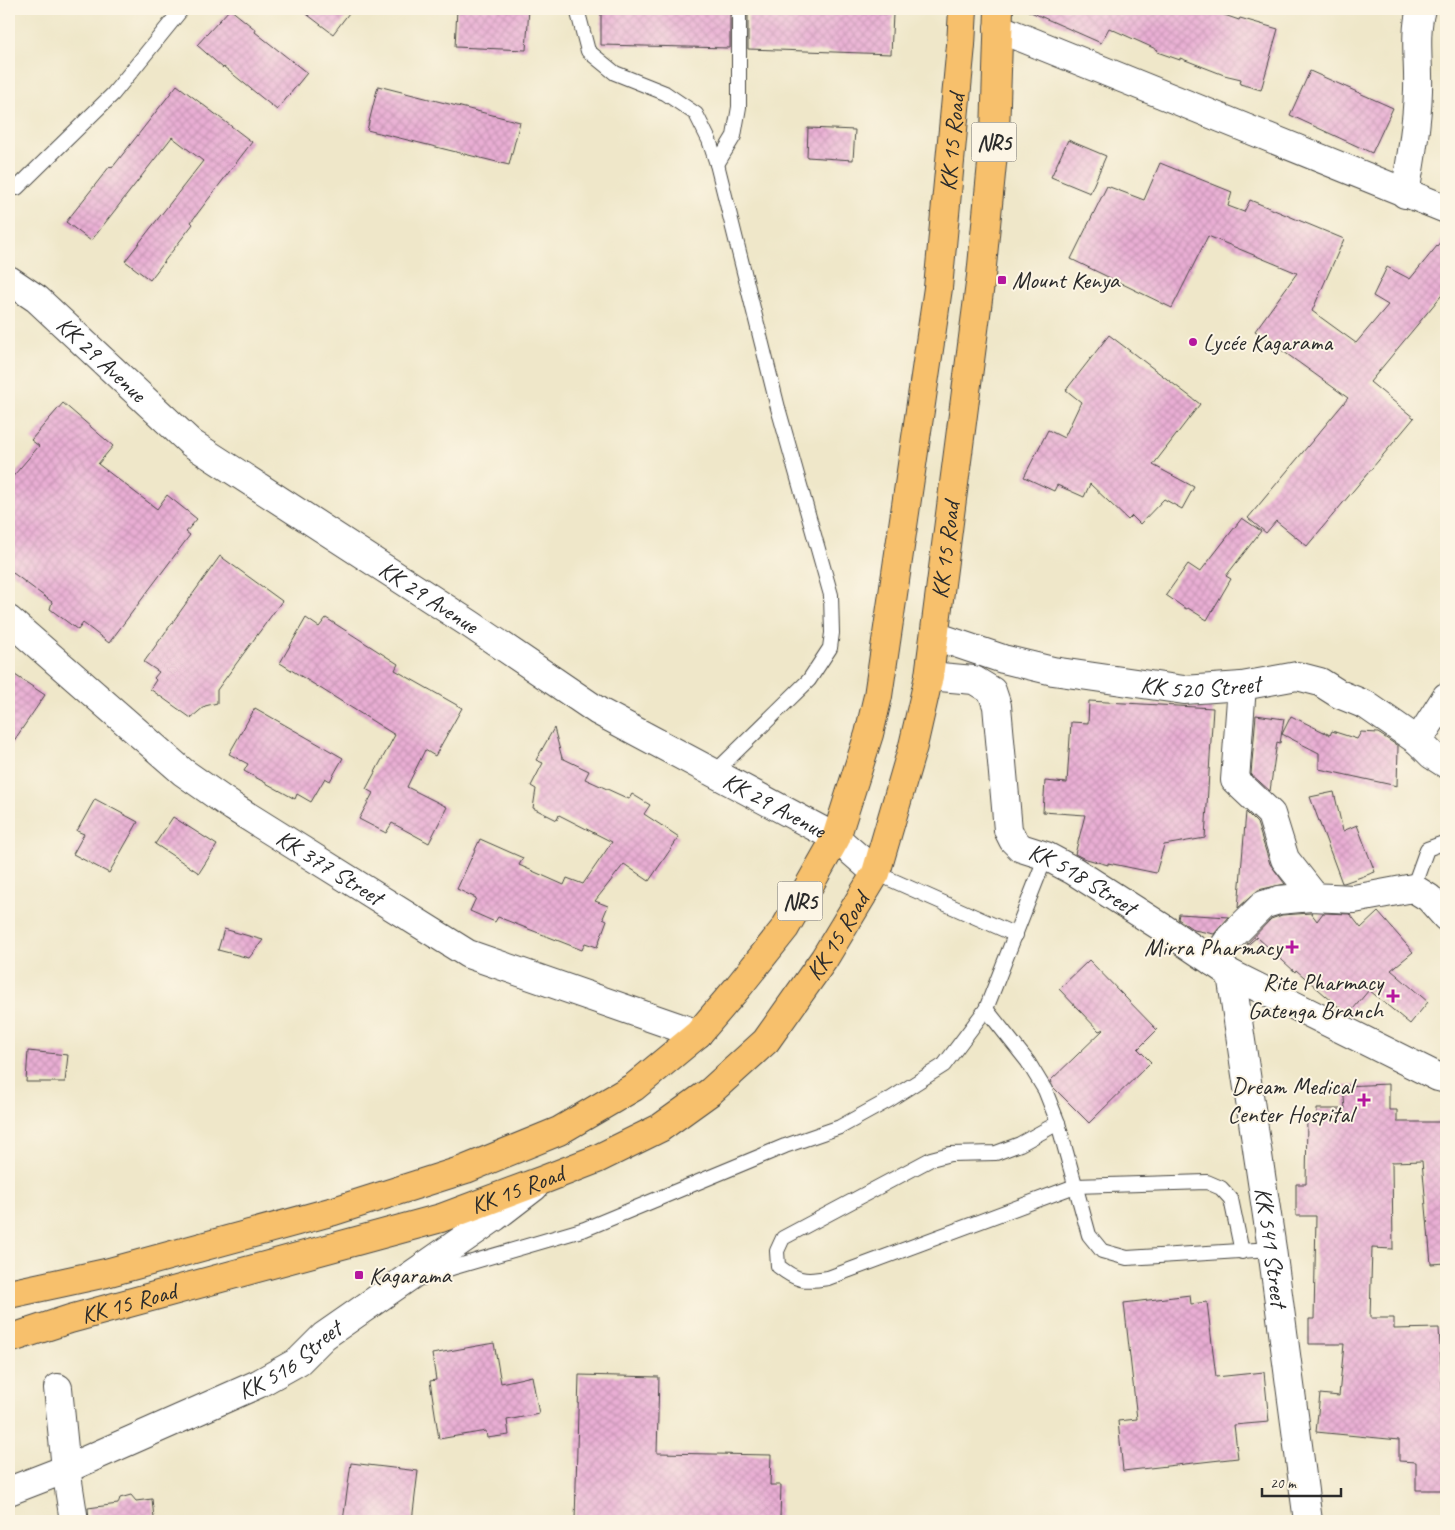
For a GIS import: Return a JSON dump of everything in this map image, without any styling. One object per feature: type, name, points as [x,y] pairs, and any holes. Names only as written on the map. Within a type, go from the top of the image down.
[{"type":"highway","name":"KK 15 Road","points":[[9,1294],[106,1273],[334,1210],[466,1169],[558,1132],[634,1087],[698,1034],[785,928],[836,838],[869,734],[878,696],[938,288],[963,9]]},
{"type":"highway","name":"KK 15 Road","points":[[9,1339],[70,1319],[441,1218],[597,1159],[660,1128],[710,1092],[766,1041],[824,959],[876,873],[913,746],[929,676],[982,266],[995,133],[998,18]]},
{"type":"street","points":[[1405,194],[1416,127],[1418,21],[1421,9]]},
{"type":"street","points":[[998,18],[1405,194],[1446,209]]},
{"type":"street","name":"KK 29 Avenue","points":[[9,280],[37,299],[191,443],[470,624],[598,711],[712,774],[836,838],[876,873]]},
{"type":"street","name":"KK 377 Street","points":[[9,620],[183,772],[233,807],[468,954],[698,1034]]},
{"type":"street","name":"KK 520 Street","points":[[935,636],[1003,659],[1053,671],[1184,690],[1242,686],[1297,676],[1320,682],[1339,694],[1366,704],[1418,741],[1432,755],[1446,764]]},
{"type":"street","name":"KK 518 Street","points":[[929,676],[974,680],[992,691],[997,706],[1008,830],[1013,840],[1021,848],[1046,856],[1139,913],[1222,968],[1438,1077],[1446,1079]]},
{"type":"street","points":[[1242,686],[1235,780],[1271,814],[1285,858],[1314,897]]},
{"type":"street","points":[[1418,741],[1446,697]]},
{"type":"street","points":[[1222,968],[1230,938],[1263,905],[1279,900],[1314,897],[1354,899],[1412,888],[1429,898],[1446,917]]},
{"type":"street","name":"KK 541 Street","points":[[1222,968],[1272,1249],[1308,1521]]},
{"type":"street","name":"KK 516 Street","points":[[9,1491],[66,1469],[258,1384],[299,1362],[324,1336],[495,1217],[543,1180]]},
{"type":"street","points":[[58,1388],[66,1469],[74,1521]]},
{"type":"lane","points":[[17,188],[112,94],[182,9]]},
{"type":"lane","points":[[577,9],[588,51],[615,73],[665,93],[696,114],[709,140],[717,164],[778,408],[832,594],[830,648],[808,680],[712,774]]},
{"type":"lane","points":[[717,164],[734,136],[739,107],[739,9]]},
{"type":"lane","points":[[1412,888],[1427,849],[1446,842]]},
{"type":"lane","points":[[391,1289],[455,1267],[585,1229],[785,1146],[840,1127],[889,1100],[944,1065],[986,1010],[1046,856]]},
{"type":"lane","points":[[876,873],[1016,934]]},
{"type":"lane","points":[[986,1010],[1028,1062],[1045,1090],[1058,1123],[1089,1235],[1102,1251],[1127,1258],[1272,1249]]},
{"type":"lane","points":[[1058,1123],[1020,1144],[996,1153],[950,1154],[931,1159],[783,1238],[777,1251],[778,1266],[794,1278],[812,1280],[828,1278],[1075,1186],[1208,1182],[1221,1188],[1231,1199],[1242,1252]]},
{"type":"building","points":[[230,9],[256,30],[255,32],[307,73],[277,110],[197,45]]},
{"type":"building","points":[[300,9],[352,9],[333,34]]},
{"type":"building","points":[[457,9],[529,9],[526,50],[455,47]]},
{"type":"building","points":[[601,9],[730,9],[730,48],[601,45]]},
{"type":"building","points":[[748,9],[893,14],[891,54],[748,49]]},
{"type":"building","points":[[1024,9],[1207,9],[1239,20],[1240,18],[1278,29],[1261,90],[1240,84],[1241,79],[1157,52],[1158,50],[1109,28],[1101,43]]},
{"type":"building","points":[[1310,71],[1393,108],[1372,153],[1290,115]]},
{"type":"building","points":[[177,85],[252,142],[191,222],[193,224],[150,280],[125,261],[203,161],[172,137],[91,241],[66,222],[110,166],[112,168]]},
{"type":"building","points":[[378,86],[520,122],[509,165],[367,130]]},
{"type":"building","points":[[808,128],[855,130],[853,160],[807,157]]},
{"type":"building","points":[[1068,140],[1106,156],[1090,193],[1051,177]]},
{"type":"building","points":[[1160,163],[1232,192],[1228,206],[1244,212],[1250,200],[1344,239],[1312,311],[1356,343],[1388,305],[1373,296],[1387,267],[1410,279],[1446,235],[1446,290],[1370,382],[1414,418],[1307,546],[1276,521],[1266,533],[1248,518],[1348,398],[1255,331],[1297,273],[1208,236],[1172,308],[1071,259],[1107,186],[1144,200]]},
{"type":"building","points":[[1109,335],[1200,404],[1153,465],[1194,487],[1182,509],[1164,499],[1140,524],[1132,516],[1128,520],[1090,484],[1084,497],[1057,485],[1054,491],[1024,477],[1048,430],[1064,438],[1081,402],[1066,390]]},
{"type":"building","points":[[63,403],[113,446],[98,464],[157,509],[167,495],[197,519],[186,532],[190,535],[109,643],[83,623],[78,630],[50,609],[52,602],[9,570],[9,481],[39,446],[31,440]]},
{"type":"building","points":[[1242,518],[1261,531],[1226,576],[1231,579],[1207,620],[1188,608],[1186,609],[1166,595],[1188,564],[1200,572]]},
{"type":"building","points":[[220,556],[282,601],[217,690],[217,703],[205,706],[191,718],[150,689],[156,680],[154,678],[159,672],[144,662]]},
{"type":"building","points":[[306,618],[319,627],[326,618],[398,664],[395,670],[462,708],[435,756],[425,750],[407,787],[447,807],[429,843],[392,823],[386,833],[359,819],[373,793],[366,789],[395,735],[280,663]]},
{"type":"building","points":[[9,671],[45,695],[9,748]]},
{"type":"building","points":[[1089,701],[1213,708],[1205,838],[1164,845],[1156,873],[1108,863],[1108,865],[1075,854],[1085,815],[1043,812],[1045,781],[1067,783],[1071,722],[1088,723]]},
{"type":"building","points":[[255,708],[343,758],[330,781],[325,778],[311,802],[297,794],[295,799],[244,771],[248,764],[229,754]]},
{"type":"building","points":[[1256,715],[1284,719],[1280,743],[1277,742],[1270,791],[1251,774]]},
{"type":"building","points":[[1291,716],[1330,735],[1332,731],[1357,739],[1361,732],[1378,733],[1398,746],[1397,786],[1319,769],[1319,753],[1282,734]]},
{"type":"building","points":[[554,728],[562,758],[589,771],[585,779],[629,799],[632,794],[650,805],[644,814],[679,837],[649,881],[624,864],[595,901],[608,906],[603,918],[607,920],[597,947],[585,943],[582,950],[498,917],[495,922],[470,911],[476,898],[457,889],[480,839],[523,858],[519,865],[564,885],[567,878],[583,884],[612,842],[559,815],[557,820],[533,808],[536,789],[531,786],[543,763],[536,760]]},
{"type":"building","points":[[1334,792],[1343,831],[1357,825],[1375,872],[1344,883],[1342,883],[1310,797]]},
{"type":"building","points":[[95,799],[138,822],[109,873],[73,854],[84,834],[77,831]]},
{"type":"building","points":[[1246,812],[1257,823],[1270,864],[1285,884],[1258,890],[1238,908]]},
{"type":"building","points":[[173,817],[217,845],[199,873],[155,844]]},
{"type":"building","points":[[1378,912],[1413,952],[1391,970],[1428,1002],[1410,1024],[1369,990],[1348,1015],[1296,970],[1295,972],[1257,937],[1243,948],[1271,919],[1282,915],[1311,913],[1317,921],[1323,913],[1350,914],[1361,928]]},
{"type":"building","points":[[1179,914],[1229,917],[1214,934],[1194,930],[1178,919]]},
{"type":"building","points":[[224,929],[263,940],[249,958],[218,950]]},
{"type":"building","points":[[1089,960],[1157,1030],[1138,1049],[1151,1062],[1089,1123],[1053,1087],[1050,1081],[1104,1029],[1099,1031],[1059,989]]},
{"type":"building","points":[[28,1051],[68,1055],[65,1082],[26,1082]]},
{"type":"building","points":[[1389,1084],[1389,1110],[1397,1110],[1397,1122],[1446,1122],[1446,1263],[1431,1264],[1422,1161],[1392,1162],[1393,1249],[1372,1248],[1370,1318],[1394,1318],[1394,1329],[1439,1328],[1446,1490],[1416,1490],[1416,1462],[1399,1461],[1399,1440],[1316,1432],[1320,1394],[1339,1396],[1344,1344],[1309,1344],[1309,1319],[1314,1319],[1316,1216],[1296,1216],[1296,1184],[1306,1184],[1307,1118],[1317,1118],[1317,1109],[1345,1109],[1343,1086]]},
{"type":"building","points":[[1190,1295],[1191,1304],[1207,1302],[1216,1377],[1264,1372],[1269,1422],[1234,1425],[1238,1458],[1123,1471],[1118,1421],[1137,1419],[1124,1303]]},
{"type":"building","points":[[494,1343],[501,1383],[532,1376],[539,1414],[507,1420],[509,1435],[487,1438],[486,1431],[439,1439],[430,1381],[436,1380],[432,1354]]},
{"type":"building","points":[[579,1375],[659,1377],[657,1453],[771,1455],[770,1485],[781,1485],[780,1518],[771,1518],[771,1521],[575,1521]]},
{"type":"building","points":[[351,1463],[418,1471],[412,1521],[343,1521]]},
{"type":"building","points":[[131,1495],[136,1501],[152,1499],[154,1518],[158,1521],[89,1521],[88,1508],[118,1504],[120,1498]]},
{"type":"place","name":"Mount Kenya","points":[[1002,280]]},
{"type":"place","name":"Lycée Kagarama","points":[[1193,342]]},
{"type":"place","name":"Mirra Pharmacy","points":[[1292,947]]},
{"type":"place","name":"Rite Pharmacy Gatenga Branch","points":[[1393,996]]},
{"type":"place","name":"Dream Medical Center Hospital","points":[[1364,1100]]},
{"type":"place","name":"Kagarama","points":[[359,1275]]}]
